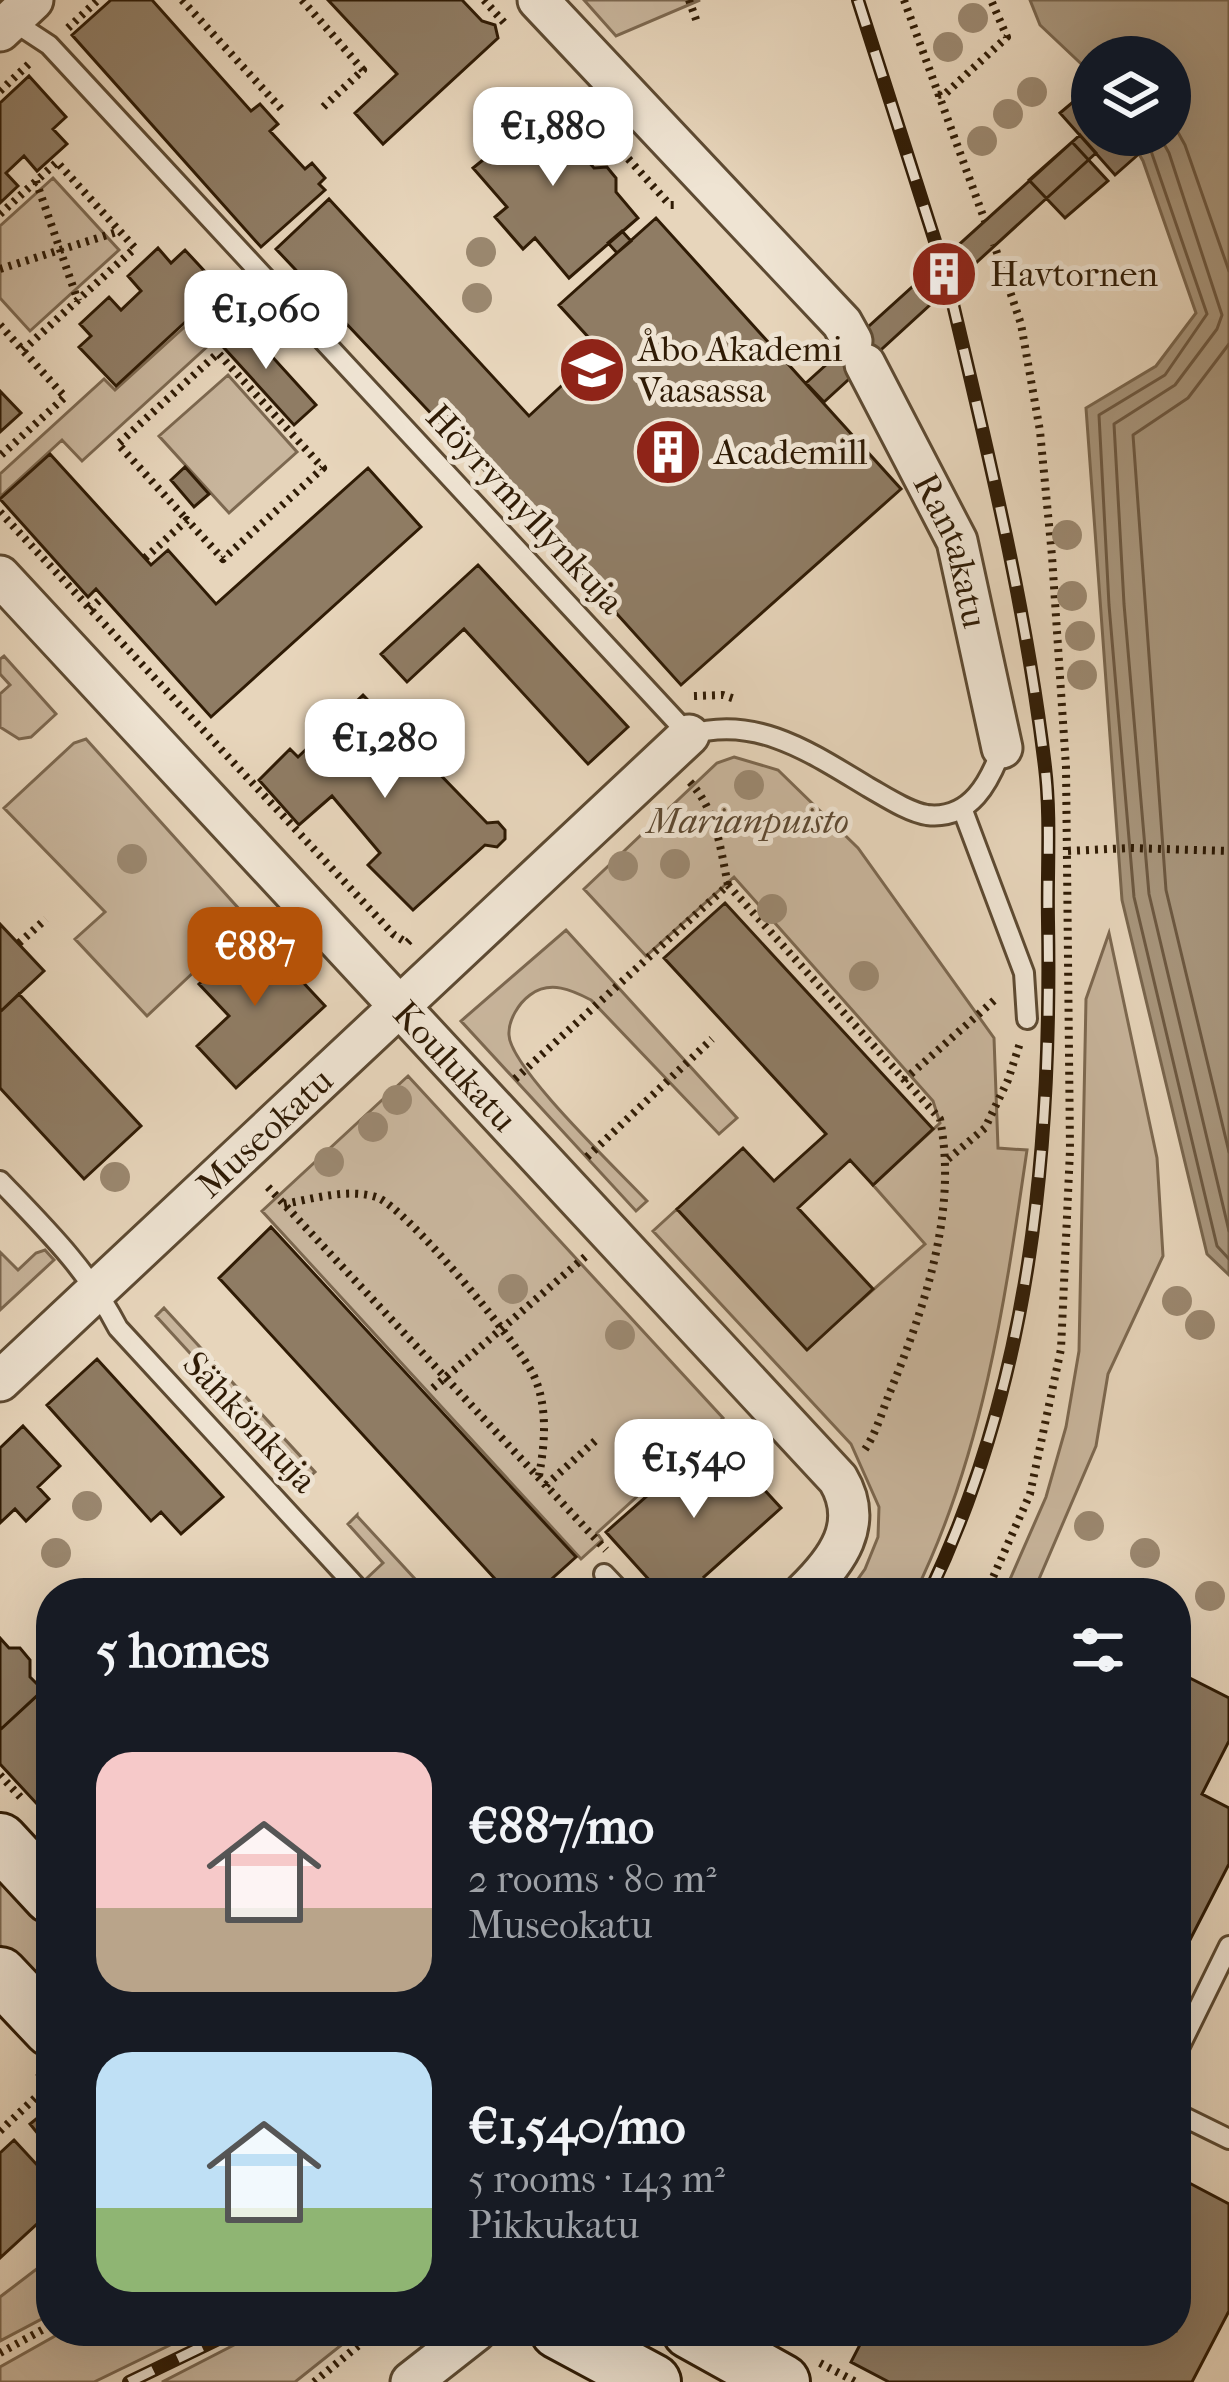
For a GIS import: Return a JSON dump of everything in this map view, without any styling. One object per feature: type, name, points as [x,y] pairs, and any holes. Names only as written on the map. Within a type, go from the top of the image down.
[{"type":"main road","points":[[0,1841],[36,1880]]},
{"type":"main road","points":[[0,1975],[36,2013]]},
{"type":"main road","points":[[586,2346],[653,2382]]},
{"type":"main road","points":[[717,2346],[782,2382]]},
{"type":"street","name":"Rantakatu","points":[[538,0],[842,323],[957,542],[1003,748]]},
{"type":"street","name":"Koulukatu","points":[[0,576],[838,1479]]},
{"type":"street","name":"Museokatu","points":[[0,1381],[689,735]]},
{"type":"street","points":[[818,1578],[841,1553],[848,1531],[846,1493],[838,1479]]},
{"type":"street","points":[[411,2382],[457,2346]]},
{"type":"lane","name":"Höyrymyllynkuja","points":[[11,15],[49,45],[689,735]]},
{"type":"lane","points":[[689,735],[718,726],[775,737],[927,815],[962,808],[988,786],[1003,748]]},
{"type":"lane","points":[[962,808],[1024,973],[1028,1019]]},
{"type":"lane","name":"Sähkönkuja","points":[[0,1181],[98,1290],[118,1328],[348,1578]]},
{"type":"lane","points":[[604,1574],[608,1578]]},
{"type":"lane","points":[[1191,2023],[1229,1946]]},
{"type":"lane","points":[[1191,2121],[1229,2140]]},
{"type":"path","points":[[182,0],[285,113]]},
{"type":"path","points":[[302,0],[363,70],[319,111]]},
{"type":"path","points":[[689,0],[698,26]]},
{"type":"path","points":[[904,0],[985,220]]},
{"type":"path","points":[[938,95],[945,94],[1007,37],[991,0]]},
{"type":"path","points":[[0,214],[57,162],[135,248],[23,350]]},
{"type":"path","points":[[36,181],[77,301]]},
{"type":"path","points":[[0,269],[120,231]]},
{"type":"path","points":[[993,1578],[1030,1494],[1061,1349],[1070,1150],[1068,851],[1052,556],[1040,431],[1022,323],[994,244]]},
{"type":"path","points":[[0,325],[65,397],[0,456]]},
{"type":"path","points":[[218,353],[323,468],[224,559],[187,520],[118,444],[218,353]]},
{"type":"path","points":[[0,512],[406,943]]},
{"type":"path","points":[[145,558],[187,520]]},
{"type":"path","points":[[90,609],[103,597]]},
{"type":"path","points":[[689,782],[706,800],[714,819],[728,885],[940,1119],[948,1159],[942,1226],[914,1334],[869,1444],[838,1479]]},
{"type":"path","points":[[1068,851],[1229,851]]},
{"type":"path","points":[[509,1084],[728,885]]},
{"type":"path","points":[[19,943],[46,919]]},
{"type":"path","points":[[904,1080],[1024,973]]},
{"type":"path","points":[[948,1159],[985,1128],[1028,1019]]},
{"type":"path","points":[[581,1162],[712,1039]]},
{"type":"path","points":[[268,1187],[607,1551],[604,1574]]},
{"type":"path","points":[[284,1204],[332,1196],[381,1198],[502,1328],[534,1376],[542,1400],[542,1481]]},
{"type":"path","points":[[433,1388],[587,1255]]},
{"type":"path","points":[[542,1481],[595,1441]]},
{"type":"path","points":[[0,2131],[36,2097]]},
{"type":"path","points":[[0,2353],[36,2333]]},
{"type":"path","points":[[314,2382],[358,2346]]},
{"type":"green space","points":[[584,0],[700,0],[616,36]]},
{"type":"green space","points":[[53,178],[119,250],[30,331],[0,298],[0,226]]},
{"type":"green space","points":[[223,292],[243,314],[82,461],[62,440],[0,497],[0,474],[104,379],[115,390]]},
{"type":"green space","points":[[228,375],[297,452],[229,513],[159,436]]},
{"type":"green space","points":[[4,656],[56,714],[31,737],[19,739],[0,727],[0,694],[10,685],[0,674]]},
{"type":"green space","points":[[86,739],[249,920],[147,1016],[75,939],[105,912],[4,808],[74,743]]},
{"type":"green space","name":"Marianpuisto","points":[[734,757],[778,770],[858,848],[994,1038],[998,1148],[1027,1150],[1000,1320],[975,1432],[922,1578],[859,1578],[878,1537],[879,1507],[851,1444],[653,1231],[677,1209],[806,1349],[925,1244],[873,1185],[940,1123],[933,1101],[734,877],[646,956],[584,889],[717,763]]},
{"type":"green space","points":[[566,930],[737,1118],[719,1134],[591,1000],[553,987],[526,998],[510,1024],[514,1050],[546,1094],[647,1201],[636,1211],[461,1021]]},
{"type":"green space","points":[[1109,933],[1157,1158],[1163,1256],[1108,1374],[1096,1446],[1039,1578],[1011,1578],[1046,1497],[1066,1427],[1079,1351],[1086,999]]},
{"type":"green space","points":[[408,1076],[723,1418],[597,1533],[602,1540],[581,1559],[262,1211]]},
{"type":"green space","points":[[45,1250],[54,1260],[0,1310],[0,1252],[18,1270]]},
{"type":"green space","points":[[164,1308],[315,1472],[306,1480],[156,1316]]},
{"type":"green space","points":[[357,1515],[414,1578],[367,1578],[383,1563],[348,1524]]},
{"type":"green space","points":[[0,1869],[36,1908],[36,1982],[0,1945]]},
{"type":"green space","points":[[36,2269],[36,2322],[0,2341],[0,2297]]},
{"type":"green space","points":[[37,2346],[168,2346],[94,2382],[0,2382],[0,2367]]},
{"type":"green space","points":[[232,2346],[340,2346],[295,2382],[162,2382]]},
{"type":"water","points":[[1030,0],[1229,0],[1229,1275],[1207,1254],[1122,900],[1086,408],[1156,366],[1196,313],[1140,156],[1191,156],[1191,36],[1071,36],[1071,54],[1040,25]]},
{"type":"building","points":[[111,0],[152,0],[251,111],[260,104],[278,124],[270,131],[305,169],[312,163],[325,178],[319,184],[325,190],[261,247],[72,35]]},
{"type":"building","points":[[328,0],[462,0],[482,21],[495,25],[498,38],[383,144],[355,113],[397,74]]},
{"type":"building","points":[[29,76],[66,117],[53,129],[67,144],[37,171],[24,156],[6,173],[18,186],[0,203],[0,103]]},
{"type":"building","points":[[534,97],[548,98],[560,110],[563,133],[594,168],[607,167],[616,178],[616,192],[638,218],[569,278],[535,238],[523,249],[495,217],[507,207],[473,168],[514,135],[512,109]]},
{"type":"building","points":[[1071,104],[1071,125],[1060,113]]},
{"type":"building","name":"Havtornen","points":[[1071,143],[1071,156],[1093,156],[824,402],[806,383]]},
{"type":"building","points":[[1071,143],[1071,156],[1085,156],[1108,181],[1065,218],[1029,180]]},
{"type":"building","points":[[1098,156],[1137,156],[1115,175]]},
{"type":"building","name":"Åbo Akademi Vaasassa","points":[[329,199],[529,416],[600,350],[559,305],[656,218],[901,489],[681,685],[276,249]]},
{"type":"building","points":[[622,231],[631,241],[617,253],[608,243]]},
{"type":"building","points":[[158,248],[171,263],[185,250],[221,289],[116,386],[79,347],[91,336],[80,324],[109,297],[121,310],[141,291],[128,276]]},
{"type":"building","points":[[238,319],[316,405],[294,425],[216,339]]},
{"type":"building","points":[[0,391],[21,413],[0,432]]},
{"type":"building","points":[[50,454],[151,565],[168,550],[216,604],[368,468],[421,527],[211,717],[96,589],[88,597],[0,499]]},
{"type":"building","points":[[185,467],[209,494],[194,507],[171,480]]},
{"type":"building","points":[[478,565],[628,727],[588,764],[464,629],[407,682],[381,654]]},
{"type":"building","points":[[363,695],[487,823],[498,822],[505,830],[505,839],[497,847],[485,845],[413,910],[368,865],[380,853],[332,796],[299,825],[259,780],[290,749],[298,757]]},
{"type":"building","points":[[725,903],[933,1129],[873,1185],[850,1160],[798,1208],[873,1289],[807,1350],[677,1209],[743,1148],[774,1181],[826,1134],[664,958]]},
{"type":"building","points":[[0,924],[44,971],[0,1012]]},
{"type":"building","points":[[256,932],[325,1006],[236,1088],[197,1046],[229,1016],[199,984]]},
{"type":"building","points":[[19,994],[141,1126],[84,1179],[0,1088],[0,1012]]},
{"type":"building","points":[[271,1227],[576,1557],[553,1578],[494,1578],[219,1278]]},
{"type":"building","points":[[97,1359],[223,1497],[181,1534],[161,1512],[151,1521],[47,1405]]},
{"type":"building","points":[[23,1426],[60,1466],[38,1487],[49,1499],[26,1521],[15,1509],[0,1523],[0,1448]]},
{"type":"building","points":[[715,1436],[781,1508],[705,1578],[647,1578],[606,1532]]},
{"type":"building","points":[[0,1638],[9,1648],[20,1648],[30,1660],[36,1697],[0,1730]]},
{"type":"building","points":[[1191,1679],[1229,1698],[1229,1741],[1202,1794],[1229,1808],[1229,1864],[1191,1938]]},
{"type":"building","points":[[36,1697],[36,1803],[0,1764],[0,1730]]},
{"type":"building","points":[[14,2140],[36,2164],[36,2225],[0,2258],[0,2153]]},
{"type":"building","points":[[1191,2184],[1229,2204],[1229,2311],[1192,2382],[889,2382],[851,2362],[859,2346],[1191,2346]]},
{"type":"railway","points":[[858,0],[941,260]]},
{"type":"railway","points":[[935,1578],[991,1432],[1012,1349],[1039,1179],[1048,1007],[1048,805],[1037,706],[1004,526],[949,287]]},
{"type":"railway","points":[[129,2382],[204,2346]]},
{"type":"place","name":"Havtornen","points":[[944,274]]},
{"type":"place","name":"Åbo Akademi Vaasassa","points":[[592,370]]},
{"type":"place","name":"Academill","points":[[668,452]]}]
